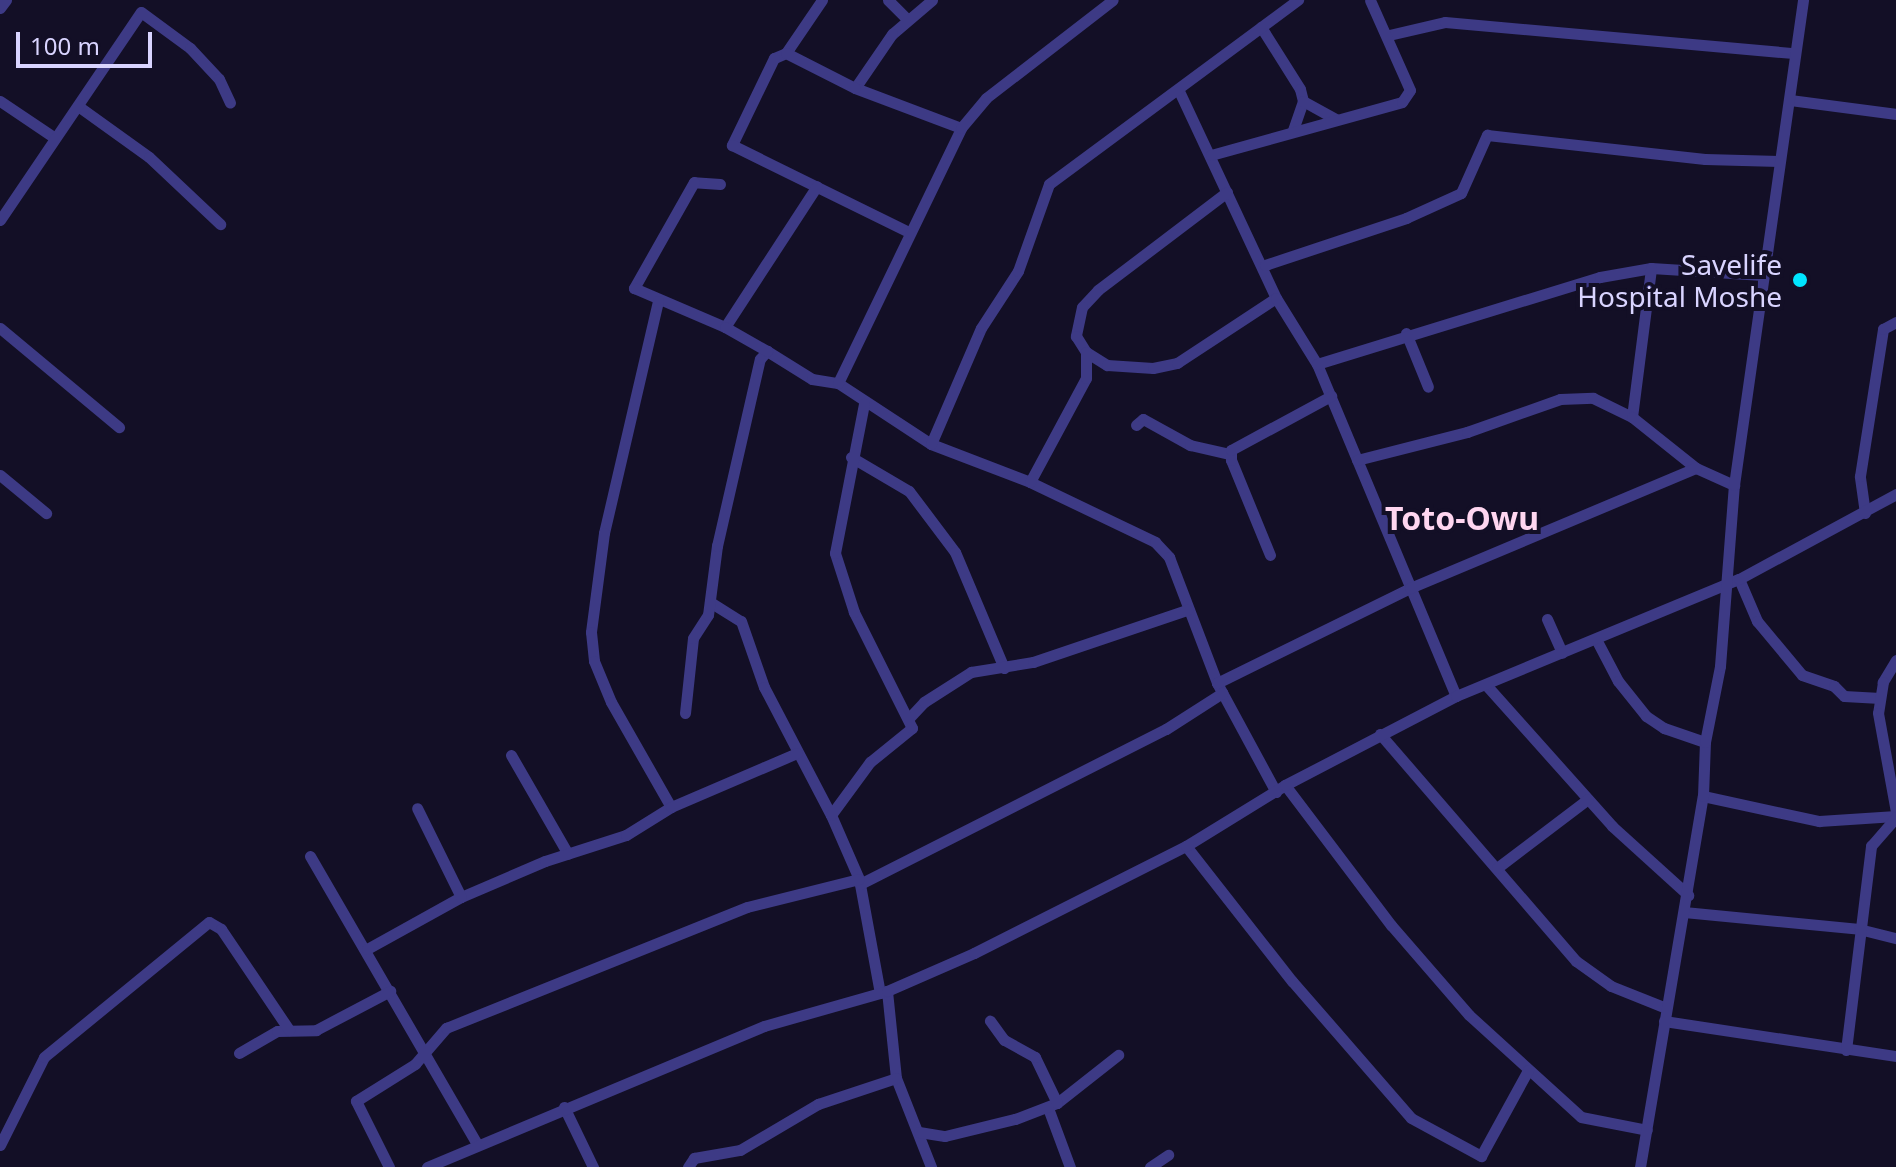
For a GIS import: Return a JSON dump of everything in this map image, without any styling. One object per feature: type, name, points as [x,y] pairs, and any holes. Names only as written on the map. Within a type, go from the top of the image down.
[{"type":"street","points":[[0,8],[6,0]]},
{"type":"street","points":[[822,0],[786,53],[774,58],[732,145],[907,231]]},
{"type":"street","points":[[888,0],[907,19]]},
{"type":"street","points":[[855,88],[907,19],[932,0]]},
{"type":"street","points":[[838,383],[907,231],[961,128],[986,98],[1113,0]]},
{"type":"street","points":[[931,444],[981,328],[1018,271],[1049,184],[1179,91],[1298,0]]},
{"type":"street","points":[[1211,155],[1407,97],[1410,90],[1389,35],[1370,0]]},
{"type":"street","points":[[1640,1167],[1703,796],[1705,742],[1720,666],[1723,583],[1734,485],[1803,0]]},
{"type":"street","points":[[0,220],[141,12],[190,48],[219,79],[230,103]]},
{"type":"street","points":[[1389,35],[1445,22],[1794,53]]},
{"type":"street","points":[[1261,27],[1303,101],[1336,119]]},
{"type":"street","points":[[786,53],[855,88],[961,128]]},
{"type":"street","points":[[1179,91],[1265,265],[1276,298],[1317,364],[1456,696]]},
{"type":"street","points":[[1790,100],[1896,114]]},
{"type":"street","points":[[0,101],[55,138]]},
{"type":"street","points":[[1293,130],[1303,101]]},
{"type":"street","points":[[78,106],[149,157],[220,224]]},
{"type":"street","points":[[1265,265],[1406,218],[1461,193],[1487,135],[1705,159],[1779,161]]},
{"type":"street","points":[[720,184],[694,182],[661,233],[635,283],[640,294],[725,327],[812,379],[838,383],[864,404],[931,444],[1030,482],[1155,542],[1169,557],[1187,610],[1220,688],[1281,788],[1391,925],[1469,1015],[1581,1117],[1647,1130]]},
{"type":"street","points":[[725,327],[817,186]]},
{"type":"street","points":[[1227,192],[1082,307],[1076,336],[1086,352],[1107,365],[1153,368],[1177,363],[1276,298]]},
{"type":"street","points":[[1317,364],[1406,333],[1600,277],[1651,268],[1763,275]]},
{"type":"street","points":[[1632,417],[1651,268]]},
{"type":"street","points":[[658,301],[604,533],[591,632],[594,661],[611,702],[671,807]]},
{"type":"street","points":[[1865,513],[1860,476],[1883,329],[1896,322]]},
{"type":"street","points":[[0,328],[119,427]]},
{"type":"street","points":[[1406,333],[1428,387]]},
{"type":"street","points":[[685,713],[693,638],[710,602],[753,389],[767,351]]},
{"type":"street","points":[[1030,482],[1086,378],[1086,352]]},
{"type":"street","points":[[1086,378],[1107,365]]},
{"type":"street","points":[[1136,425],[1143,419],[1190,445],[1230,454],[1331,396]]},
{"type":"street","points":[[1357,460],[1467,432],[1560,399],[1593,398],[1632,417],[1696,468],[1734,485]]},
{"type":"street","points":[[831,815],[870,762],[912,728],[854,612],[837,565],[851,457],[864,404]]},
{"type":"street","points":[[1230,454],[1270,555]]},
{"type":"street","points":[[851,457],[909,491],[955,552],[1004,668]]},
{"type":"street","points":[[389,1167],[356,1101],[423,1054],[446,1028],[747,907],[859,882],[1166,729],[1220,688],[1410,588],[1696,468]]},
{"type":"street","points":[[0,475],[46,513]]},
{"type":"street","points":[[427,1167],[564,1107],[764,1026],[884,992],[974,953],[1186,846],[1281,788],[1456,696],[1597,641],[1723,583],[1739,579],[1896,494]]},
{"type":"street","points":[[1739,579],[1757,621],[1802,675],[1834,686],[1844,696],[1880,698]]},
{"type":"street","points":[[710,602],[741,621],[764,687],[831,815],[859,882],[884,992],[896,1078],[919,1132],[919,1148],[931,1167]]},
{"type":"street","points":[[909,718],[924,702],[971,672],[1004,668],[1187,610]]},
{"type":"street","points":[[1547,619],[1562,653]]},
{"type":"street","points":[[1597,641],[1618,681],[1646,716],[1664,728],[1705,742]]},
{"type":"street","points":[[1846,1050],[1871,846],[1896,815],[1889,757],[1878,727],[1880,698],[1896,660]]},
{"type":"street","points":[[1487,686],[1588,799],[1688,895]]},
{"type":"street","points":[[1380,734],[1576,961],[1611,986],[1666,1008]]},
{"type":"street","points":[[367,949],[461,897],[568,854],[626,835],[671,807],[797,753]]},
{"type":"street","points":[[511,755],[568,854]]},
{"type":"street","points":[[1703,796],[1819,821],[1896,815]]},
{"type":"street","points":[[1497,868],[1588,799]]},
{"type":"street","points":[[417,808],[461,897]]},
{"type":"street","points":[[1186,846],[1411,1118],[1479,1161],[1528,1070]]},
{"type":"street","points":[[310,856],[367,949],[423,1054],[477,1144]]},
{"type":"street","points":[[1684,912],[1859,929],[1896,938]]},
{"type":"street","points":[[0,1145],[44,1057],[209,922],[221,929],[289,1030]]},
{"type":"street","points":[[239,1053],[277,1031],[316,1030],[390,991]]},
{"type":"street","points":[[990,1021],[1004,1040],[1035,1057],[1070,1167]]},
{"type":"street","points":[[1664,1021],[1896,1056]]},
{"type":"street","points":[[919,1132],[945,1136],[1052,1105],[1118,1055]]},
{"type":"street","points":[[688,1167],[694,1158],[740,1150],[818,1104],[896,1078]]},
{"type":"street","points":[[564,1107],[593,1167]]},
{"type":"street","points":[[1150,1167],[1168,1155]]},
{"type":"place","name":"Savelife Hospital Moshe","points":[[1800,280]]},
{"type":"district","name":"Toto-Owu","points":[[1462,518]]}]
